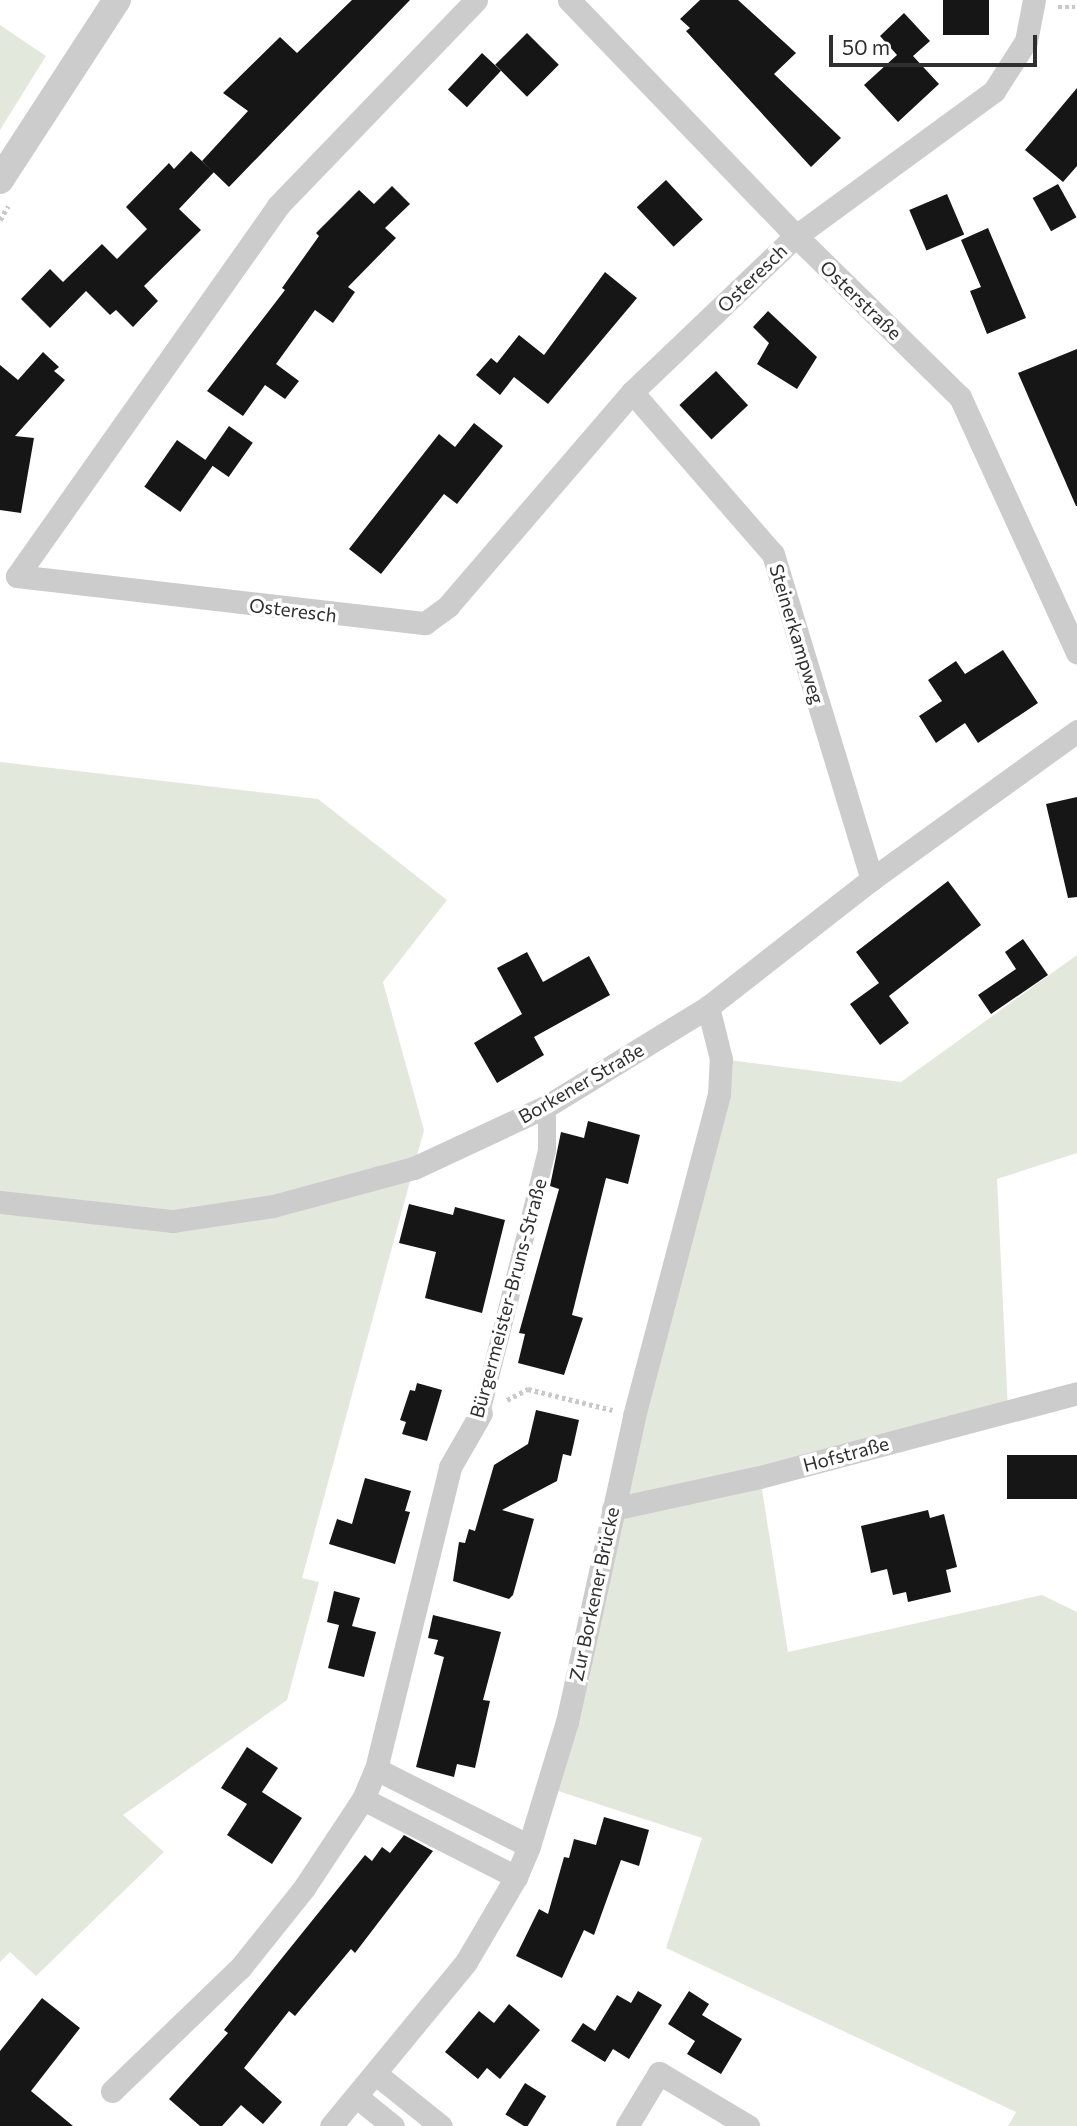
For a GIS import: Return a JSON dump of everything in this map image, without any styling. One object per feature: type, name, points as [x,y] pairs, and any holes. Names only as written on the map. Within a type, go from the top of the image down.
[{"type":"street","points":[[0,180],[117,0]]},
{"type":"street","name":"Osteresch","points":[[476,0],[278,206],[17,576],[425,623],[448,606],[632,392],[796,236],[995,91],[1026,41],[1034,0]]},
{"type":"street","name":"Osterstraße","points":[[569,0],[796,236],[960,397],[1077,652]]},
{"type":"street","name":"Steinerkampweg","points":[[632,392],[773,554],[872,879]]},
{"type":"street","name":"Borkener Straße","points":[[0,1202],[173,1221],[273,1206],[414,1168],[547,1106],[708,1007],[872,879],[1077,731]]},
{"type":"street","name":"Zur Borkener Brücke","points":[[331,2126],[466,1962],[516,1877],[529,1846],[567,1721],[634,1416],[719,1094],[721,1059],[708,1007]]},
{"type":"street","name":"Bürgermeister-Bruns-Straße","points":[[112,2091],[240,1968],[304,1888],[363,1798],[376,1769],[450,1466],[481,1413],[547,1151],[547,1106]]},
{"type":"street","name":"Hofstraße","points":[[613,1508],[760,1477],[1077,1393]]},
{"type":"street","points":[[376,1769],[529,1846]]},
{"type":"street","points":[[363,1798],[516,1877]]},
{"type":"street","points":[[627,2126],[659,2073],[748,2126]]},
{"type":"street","points":[[376,2074],[441,2126]]},
{"type":"street","points":[[357,2096],[393,2126]]},
{"type":"path","points":[[481,1413],[528,1389],[634,1416]]},
{"type":"shaded area","points":[[0,25],[46,56],[0,130]]},
{"type":"shaded area","points":[[0,762],[318,799],[447,900],[383,982],[424,1130],[302,1578],[319,1582],[287,1700],[123,1815],[164,1852],[36,1976],[10,1952],[0,1962]]},
{"type":"shaded area","points":[[1077,955],[1077,1153],[997,1179],[1008,1410],[760,1477],[788,1652],[1042,1595],[1077,1612],[1077,2126],[1008,2126],[1016,2112],[666,1948],[702,1838],[546,1787],[721,1059],[901,1082]]},
{"type":"building","points":[[352,0],[410,0],[229,187],[202,161],[248,111],[223,93],[280,37],[297,53]]},
{"type":"building","points":[[700,0],[738,0],[796,53],[774,74],[841,138],[811,167],[686,31],[690,28],[680,19]]},
{"type":"building","points":[[943,0],[989,0],[989,35],[943,35]]},
{"type":"building","points":[[904,13],[930,41],[913,56],[939,84],[898,122],[864,85],[897,55],[880,36]]},
{"type":"building","points":[[527,33],[559,65],[527,97],[495,65]]},
{"type":"building","points":[[482,53],[501,71],[467,107],[448,90]]},
{"type":"building","points":[[1077,88],[1077,166],[1063,182],[1025,150]]},
{"type":"building","points":[[191,151],[214,172],[179,209],[201,230],[144,286],[158,301],[133,327],[116,310],[110,315],[86,291],[50,328],[21,299],[50,269],[63,282],[102,244],[117,259],[147,229],[126,207],[169,163],[174,169]]},
{"type":"building","points":[[666,180],[703,219],[674,247],[637,207]]},
{"type":"building","points":[[1058,184],[1076,217],[1051,231],[1033,198]]},
{"type":"building","points":[[392,186],[410,204],[385,228],[396,238],[348,287],[355,292],[333,323],[315,310],[276,364],[299,381],[285,399],[265,385],[243,416],[207,391],[285,290],[282,288],[319,236],[316,233],[359,190],[374,204]]},
{"type":"building","points":[[947,194],[964,235],[926,251],[909,210]]},
{"type":"building","points":[[988,228],[1026,318],[987,334],[970,291],[981,287],[961,240]]},
{"type":"building","points":[[605,272],[637,298],[548,404],[514,377],[500,395],[476,375],[491,358],[497,363],[519,335],[544,355]]},
{"type":"building","points":[[768,311],[817,357],[797,389],[757,364],[769,343],[753,327]]},
{"type":"building","points":[[1077,349],[1077,506],[1076,506],[1018,373]]},
{"type":"building","points":[[43,352],[59,367],[54,371],[65,380],[15,436],[34,438],[21,513],[0,510],[0,365],[18,380]]},
{"type":"building","points":[[716,371],[748,405],[711,439],[679,405]]},
{"type":"building","points":[[474,423],[503,446],[457,504],[444,494],[381,574],[349,549],[439,434],[455,447]]},
{"type":"building","points":[[229,426],[253,443],[229,477],[205,460]]},
{"type":"building","points":[[177,440],[213,465],[180,512],[144,487]]},
{"type":"building","points":[[1003,650],[1038,703],[978,743],[965,723],[936,743],[919,716],[942,701],[928,680],[956,661],[965,674]]},
{"type":"building","points":[[1077,797],[1077,897],[1068,898],[1046,804]]},
{"type":"building","points":[[948,881],[981,925],[889,996],[909,1023],[880,1045],[850,1004],[879,983],[856,952]]},
{"type":"building","points":[[1023,939],[1048,975],[991,1014],[978,995],[1016,969],[1005,952]]},
{"type":"building","points":[[527,952],[543,982],[589,956],[610,995],[534,1037],[544,1055],[497,1083],[474,1043],[522,1014],[497,968]]},
{"type":"building","points":[[588,1121],[640,1135],[628,1184],[606,1178],[572,1315],[583,1318],[564,1375],[518,1363],[525,1334],[519,1333],[559,1189],[550,1186],[561,1132],[584,1138]]},
{"type":"building","points":[[409,1204],[453,1215],[455,1207],[505,1220],[482,1313],[425,1298],[436,1252],[399,1243]]},
{"type":"building","points":[[417,1383],[442,1390],[427,1441],[402,1434],[406,1422],[400,1420],[410,1390],[415,1391]]},
{"type":"building","points":[[536,1410],[579,1420],[571,1456],[563,1454],[557,1481],[502,1510],[534,1519],[513,1595],[509,1599],[453,1581],[459,1542],[465,1543],[469,1529],[475,1531],[494,1465],[528,1444]]},
{"type":"building","points":[[1007,1455],[1077,1455],[1077,1499],[1007,1499]]},
{"type":"building","points":[[365,1478],[411,1491],[405,1511],[410,1512],[395,1564],[329,1544],[337,1519],[352,1524]]},
{"type":"building","points":[[928,1510],[930,1518],[944,1514],[957,1567],[946,1570],[951,1592],[908,1602],[906,1592],[893,1595],[887,1569],[871,1573],[861,1526]]},
{"type":"building","points":[[334,1591],[360,1598],[352,1626],[376,1632],[364,1677],[328,1668],[339,1625],[327,1622]]},
{"type":"building","points":[[433,1615],[501,1632],[483,1700],[490,1701],[475,1768],[457,1764],[454,1777],[416,1767],[444,1657],[434,1654],[438,1640],[428,1638]]},
{"type":"building","points":[[247,1747],[278,1768],[262,1792],[302,1818],[272,1864],[227,1835],[247,1804],[221,1788]]},
{"type":"building","points":[[604,1817],[649,1830],[639,1866],[621,1860],[594,1935],[584,1930],[562,1978],[516,1956],[539,1909],[548,1914],[564,1857],[569,1858],[574,1839],[596,1845]]},
{"type":"building","points":[[404,1835],[433,1851],[355,1953],[351,1949],[295,2016],[289,2011],[244,2068],[282,2102],[263,2124],[241,2105],[222,2126],[200,2126],[169,2099],[228,2033],[224,2030],[365,1855],[372,1861],[382,1847],[390,1853]]},
{"type":"building","points":[[638,1991],[662,2005],[629,2059],[613,2049],[605,2062],[571,2041],[583,2023],[595,2031],[617,1995],[631,2003]]},
{"type":"building","points":[[689,1991],[709,2004],[702,2015],[742,2039],[721,2074],[687,2054],[695,2041],[668,2024]]},
{"type":"building","points":[[42,1998],[80,2028],[31,2091],[73,2126],[0,2126],[0,2051]]},
{"type":"building","points":[[509,2004],[540,2030],[500,2079],[487,2068],[478,2079],[445,2052],[479,2011],[494,2023]]},
{"type":"building","points":[[525,2083],[546,2096],[528,2126],[505,2114]]}]
